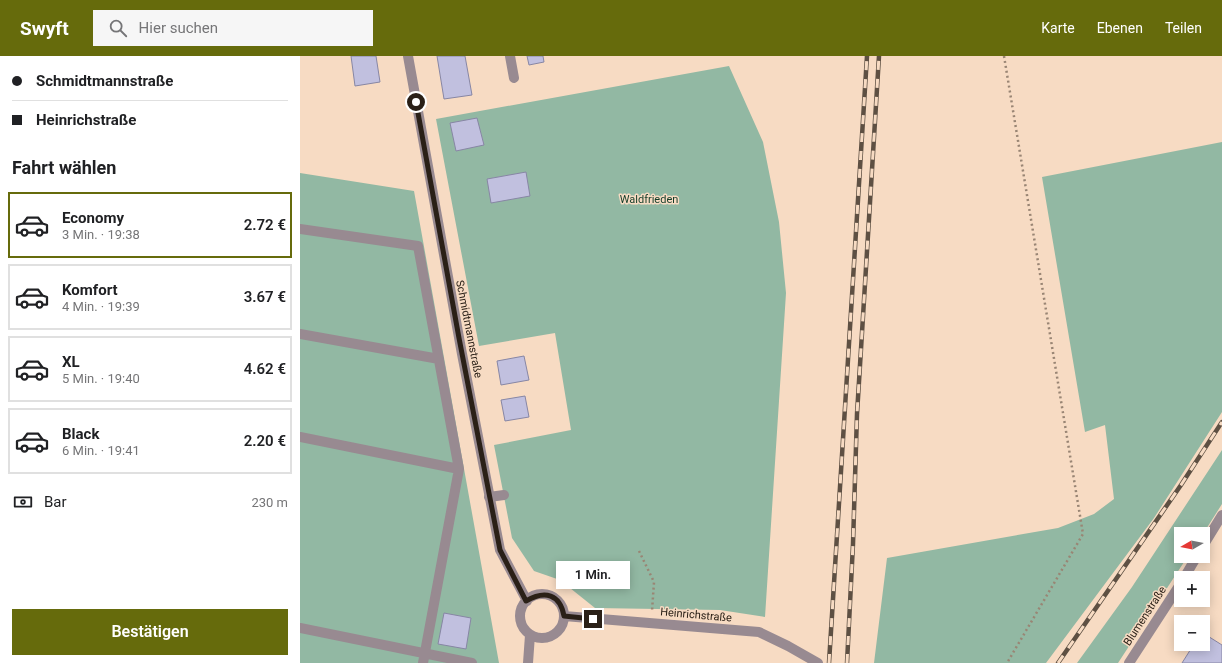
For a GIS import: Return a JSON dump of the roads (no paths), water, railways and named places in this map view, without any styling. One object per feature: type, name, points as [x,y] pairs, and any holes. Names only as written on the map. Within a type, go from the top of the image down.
[{"type":"street","name":"Schmidtmannstraße","points":[[408,56],[430,184],[500,550],[526,601]]},
{"type":"street","points":[[510,56],[514,78]]},
{"type":"street","points":[[300,229],[418,246],[460,469],[424,658]]},
{"type":"street","points":[[300,334],[439,359]]},
{"type":"street","points":[[300,437],[460,469]]},
{"type":"street","points":[[489,497],[504,495]]},
{"type":"street","points":[[1210,534],[1222,514]]},
{"type":"street","points":[[542,594],[554,598],[558,602],[563,608],[564,616],[563,624],[559,630],[549,638],[537,638],[530,635],[522,625],[520,617],[522,607],[526,601],[542,594]]},
{"type":"street","name":"Blumenstraße","points":[[1129,663],[1174,594]]},
{"type":"street","name":"Heinrichstraße","points":[[564,616],[759,632],[818,663]]},
{"type":"street","points":[[300,628],[424,658],[472,663]]},
{"type":"street","points":[[528,663],[530,635]]},
{"type":"railway","points":[[829,663],[867,56]]},
{"type":"railway","points":[[847,663],[853,544],[857,414],[879,56]]},
{"type":"railway","points":[[1058,663],[1181,485],[1222,422]]},
{"type":"park label","name":"Waldfrieden","points":[[649,199]]}]
